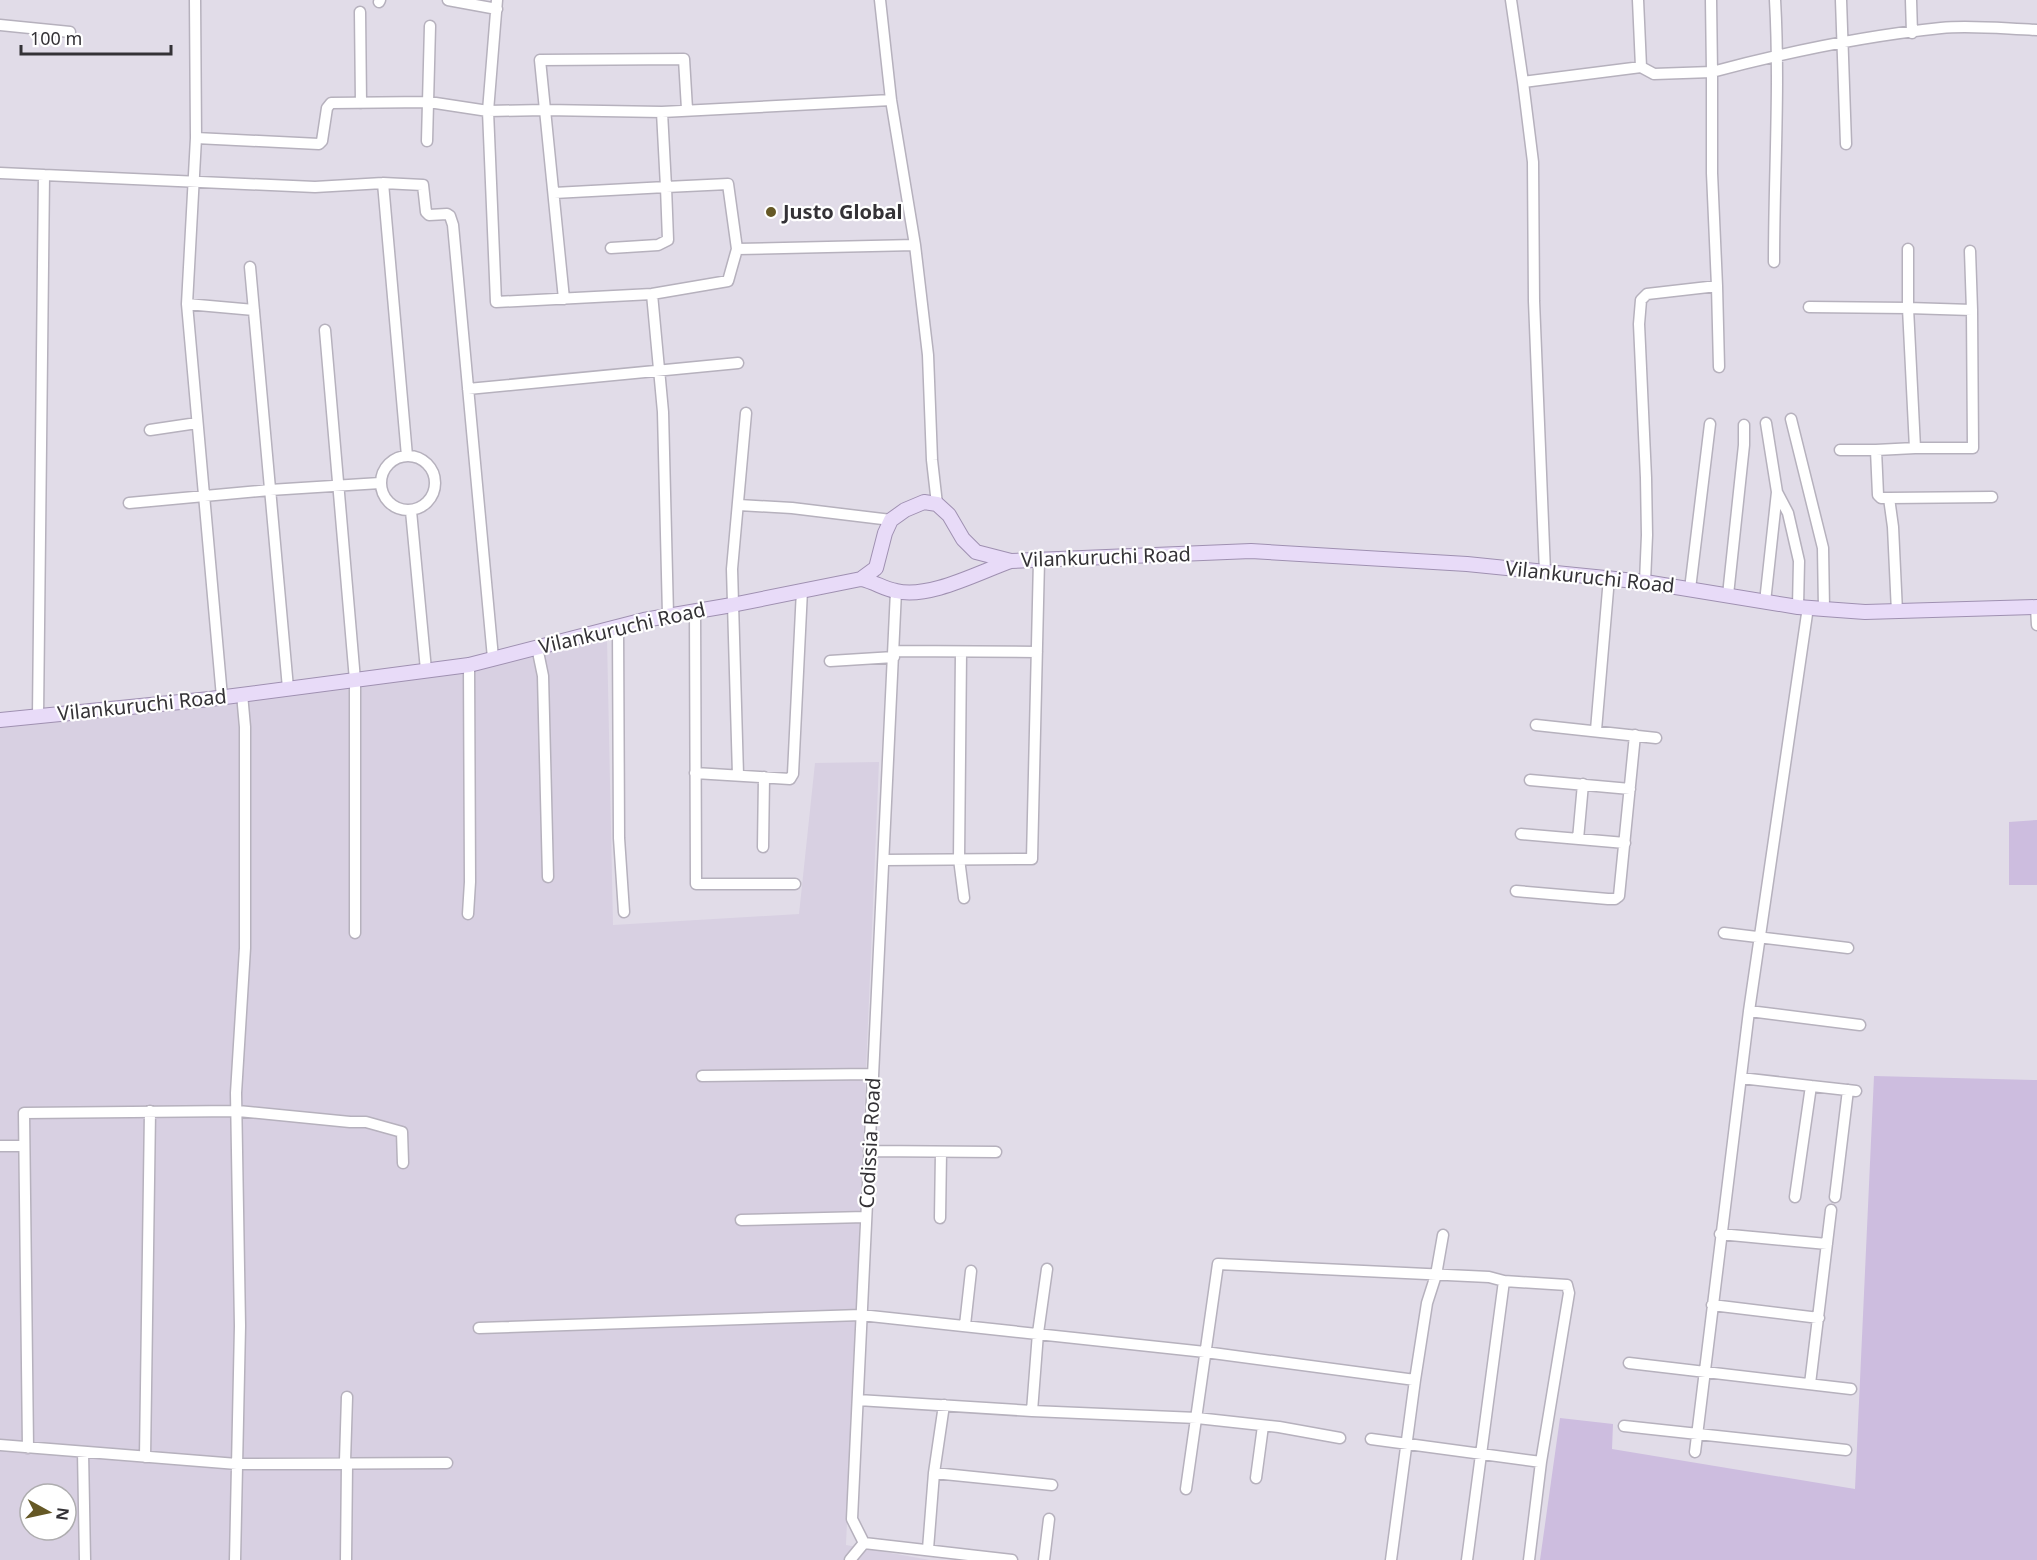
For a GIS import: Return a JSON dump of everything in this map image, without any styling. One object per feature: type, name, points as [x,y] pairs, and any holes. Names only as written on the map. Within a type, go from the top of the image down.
[{"type":"main road","points":[[861,579],[876,568],[891,520],[924,501],[937,504]]},
{"type":"main road","name":"Vilankuruchi Road","points":[[937,504],[949,515],[963,539],[976,552],[1011,561],[1251,551],[1467,564],[1609,578],[1765,602],[1865,612],[2037,607]]},
{"type":"main road","points":[[861,579],[896,591],[920,592],[954,585],[975,574],[1011,561]]},
{"type":"main road","name":"Vilankuruchi Road","points":[[0,720],[222,697],[469,665],[668,615],[732,605],[861,579]]},
{"type":"street","points":[[195,0],[196,138],[187,304],[222,697]]},
{"type":"street","points":[[448,0],[497,4],[488,111],[496,302],[652,294],[728,280],[737,249],[728,184],[554,193]]},
{"type":"street","points":[[880,0],[891,100],[915,245],[928,356],[932,459],[937,504]]},
{"type":"street","points":[[1511,0],[1533,162],[1534,301],[1545,572]]},
{"type":"street","points":[[1638,0],[1641,68]]},
{"type":"street","points":[[1711,0],[1712,173],[1719,367]]},
{"type":"street","points":[[1774,262],[1778,55],[1775,0]]},
{"type":"street","points":[[1841,0],[1846,144]]},
{"type":"street","points":[[1911,0],[1912,33]]},
{"type":"street","points":[[360,12],[361,103]]},
{"type":"street","points":[[0,24],[70,32]]},
{"type":"street","points":[[427,141],[430,26]]},
{"type":"street","points":[[1523,82],[1641,68],[1654,74],[1712,72],[1778,55],[1844,42],[1942,28],[2037,30]]},
{"type":"street","points":[[564,298],[540,60],[684,59],[687,110]]},
{"type":"street","points":[[196,138],[319,144],[322,141],[327,108],[331,103],[429,102],[488,111],[662,112],[891,100]]},
{"type":"street","points":[[611,248],[658,245],[668,240],[662,112]]},
{"type":"street","points":[[0,173],[315,187],[383,183],[423,185],[426,212],[429,215],[447,214],[453,225],[493,658]]},
{"type":"street","points":[[38,716],[44,175]]},
{"type":"street","points":[[383,183],[407,456]]},
{"type":"street","points":[[737,249],[915,245]]},
{"type":"street","points":[[1908,249],[1908,309],[1916,448]]},
{"type":"street","points":[[1840,450],[1973,448],[1970,250]]},
{"type":"street","points":[[250,267],[288,688]]},
{"type":"street","points":[[1645,582],[1647,524],[1640,375],[1641,300],[1647,294],[1716,286]]},
{"type":"street","points":[[652,294],[663,412],[668,615]]},
{"type":"street","points":[[187,304],[254,310]]},
{"type":"street","points":[[1809,307],[1972,310]]},
{"type":"street","points":[[325,330],[356,680],[355,933]]},
{"type":"street","points":[[468,389],[738,363]]},
{"type":"street","points":[[738,775],[732,569],[746,413]]},
{"type":"street","points":[[1791,419],[1823,548],[1824,609]]},
{"type":"street","points":[[150,430],[197,423]]},
{"type":"street","points":[[1765,602],[1777,492],[1766,423]]},
{"type":"street","points":[[1690,589],[1710,424]]},
{"type":"street","points":[[1728,596],[1744,445],[1744,425]]},
{"type":"street","points":[[1876,450],[1878,495],[1881,498],[1992,497]]},
{"type":"street","points":[[407,456],[424,461],[431,468],[434,477],[433,495],[420,508],[411,511],[402,510],[386,501],[380,483],[391,461],[407,456]]},
{"type":"street","points":[[129,503],[380,483]]},
{"type":"street","points":[[1695,1452],[1720,1234],[1803,607],[1799,561],[1788,513],[1777,492]]},
{"type":"street","points":[[1889,498],[1894,536],[1897,612]]},
{"type":"street","points":[[739,505],[792,508],[891,520]]},
{"type":"street","points":[[411,511],[426,670]]},
{"type":"street","points":[[884,860],[1032,859],[1039,560]]},
{"type":"street","points":[[1596,730],[1609,578]]},
{"type":"street","points":[[695,774],[790,780],[793,774],[802,590]]},
{"type":"street","name":"Codissia Road","points":[[864,1543],[852,1519],[896,591]]},
{"type":"street","points":[[2037,607],[2037,625]]},
{"type":"street","points":[[695,610],[696,884],[795,884]]},
{"type":"street","points":[[618,626],[619,838],[624,912]]},
{"type":"street","points":[[537,647],[543,676],[548,877]]},
{"type":"street","points":[[961,652],[959,859],[964,898]]},
{"type":"street","points":[[830,661],[894,654],[1037,652]]},
{"type":"street","points":[[468,914],[470,882],[469,665]]},
{"type":"street","points":[[235,1560],[240,1326],[237,1111],[245,948],[245,727],[242,694]]},
{"type":"street","points":[[1536,724],[1656,738]]},
{"type":"street","points":[[1516,891],[1615,899],[1619,896],[1635,735]]},
{"type":"street","points":[[763,847],[764,777]]},
{"type":"street","points":[[1530,780],[1630,789]]},
{"type":"street","points":[[1578,839],[1583,784]]},
{"type":"street","points":[[1521,834],[1625,843]]},
{"type":"street","points":[[1724,933],[1848,948]]},
{"type":"street","points":[[1749,1011],[1860,1025]]},
{"type":"street","points":[[702,1076],[873,1074]]},
{"type":"street","points":[[1742,1078],[1852,1090],[1835,1197]]},
{"type":"street","points":[[1795,1197],[1811,1086]]},
{"type":"street","points":[[145,1457],[150,1111]]},
{"type":"street","points":[[28,1448],[24,1113],[237,1111],[366,1122],[402,1132],[403,1163]]},
{"type":"street","points":[[0,1146],[24,1146]]},
{"type":"street","points":[[869,1151],[996,1152]]},
{"type":"street","points":[[940,1218],[941,1152]]},
{"type":"street","points":[[1810,1384],[1831,1210]]},
{"type":"street","points":[[741,1220],[866,1217]]},
{"type":"street","points":[[1720,1234],[1827,1244]]},
{"type":"street","points":[[1391,1560],[1427,1303],[1436,1275],[1443,1235]]},
{"type":"street","points":[[1186,1488],[1218,1264],[1490,1277],[1504,1281],[1567,1285],[1569,1293],[1540,1462],[1528,1560]]},
{"type":"street","points":[[1032,1411],[1038,1333],[1047,1269]]},
{"type":"street","points":[[965,1325],[971,1271]]},
{"type":"street","points":[[1467,1560],[1504,1281]]},
{"type":"street","points":[[1712,1305],[1819,1318]]},
{"type":"street","points":[[478,1328],[861,1315],[1205,1352],[1415,1380]]},
{"type":"street","points":[[1629,1363],[1851,1389]]},
{"type":"street","points":[[346,1560],[347,1398]]},
{"type":"street","points":[[858,1400],[1197,1418],[1340,1438]]},
{"type":"street","points":[[928,1549],[934,1473],[945,1405]]},
{"type":"street","points":[[1256,1478],[1263,1426]]},
{"type":"street","points":[[1624,1426],[1846,1450]]},
{"type":"street","points":[[1371,1439],[1540,1462]]},
{"type":"street","points":[[0,1445],[237,1464],[447,1463]]},
{"type":"street","points":[[83,1452],[85,1560]]},
{"type":"street","points":[[934,1473],[1052,1485]]},
{"type":"street","points":[[1044,1560],[1049,1519]]},
{"type":"street","points":[[864,1543],[1012,1560]]},
{"type":"street","points":[[850,1560],[864,1543]]},
{"type":"street","points":[[863,1560],[864,1543]]},
{"type":"shaded area","points":[[607,638],[613,925],[799,914],[815,763],[879,762],[846,1545],[930,1560],[0,1560],[0,725],[454,673]]},
{"type":"shaded area","points":[[2037,820],[2037,885],[2009,885],[2009,822]]},
{"type":"shaded area","points":[[1874,1076],[2037,1080],[2037,1560],[1540,1560],[1560,1418],[1613,1424],[1612,1449],[1855,1489]]},
{"type":"place","name":"Justo Global","points":[[771,212]]}]
